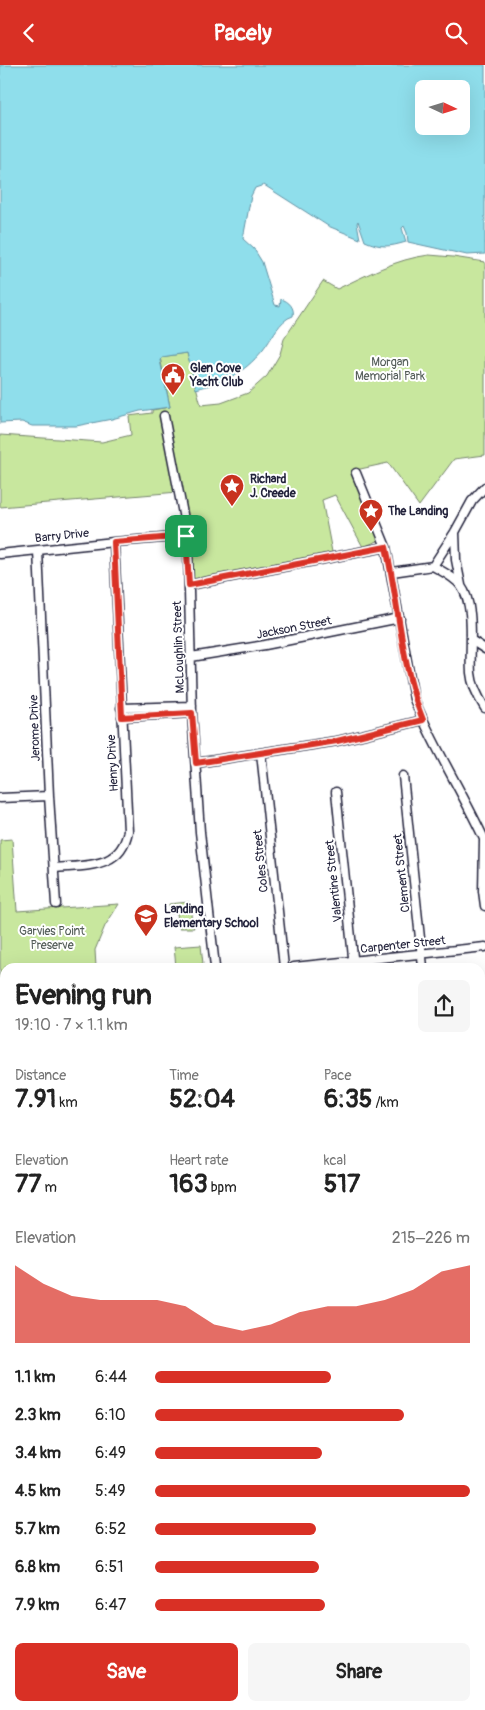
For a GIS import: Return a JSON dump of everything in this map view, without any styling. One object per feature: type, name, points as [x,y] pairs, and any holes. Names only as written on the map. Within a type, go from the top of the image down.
[{"type":"street","name":"McLoughlin Street","points":[[164,416],[186,536],[192,710],[200,831],[215,963]]},
{"type":"street","points":[[356,473],[386,547],[414,699],[485,841],[483,891],[485,905]]},
{"type":"street","points":[[433,566],[455,533],[472,501],[485,487]]},
{"type":"street","points":[[455,533],[456,560],[461,585],[468,605],[471,672],[477,694],[485,708]]},
{"type":"street","name":"Barry Drive","points":[[0,554],[186,536]]},
{"type":"street","name":"Henry Drive","points":[[55,868],[102,863],[121,851],[127,839],[114,542]]},
{"type":"street","points":[[189,585],[386,547]]},
{"type":"street","name":"Jerome Drive","points":[[38,550],[49,796],[56,904]]},
{"type":"street","points":[[392,572],[433,566],[461,585]]},
{"type":"street","name":"Jackson Street","points":[[191,657],[265,645],[400,618]]},
{"type":"street","points":[[471,640],[485,649]]},
{"type":"street","points":[[122,713],[192,710]]},
{"type":"street","points":[[196,763],[337,741],[423,720]]},
{"type":"street","name":"Coles Street","points":[[260,753],[284,963]]},
{"type":"street","name":"Clement Street","points":[[403,776],[423,963]]},
{"type":"street","name":"Valentine Street","points":[[336,792],[354,963]]},
{"type":"street","points":[[0,798],[49,796]]},
{"type":"street","name":"Carpenter Street","points":[[361,963],[485,947]]},
{"type":"green space","name":"Morgan Memorial Park","points":[[429,255],[485,262],[485,455],[454,459],[419,506],[388,463],[351,471],[380,540],[363,547],[335,495],[322,500],[333,557],[189,584],[178,492],[0,507],[0,435],[102,442],[131,435],[129,416],[152,413],[152,410],[170,407],[160,357],[187,353],[201,405],[221,403],[248,393],[267,376],[280,354],[284,339],[323,281],[337,289],[393,264]]},
{"type":"green space","name":"Garvies Point Preserve","points":[[12,839],[17,911],[119,904],[105,926],[95,950],[96,963],[0,963],[0,840]]},
{"type":"green space","points":[[189,902],[194,910],[191,915],[194,928],[179,928],[177,913],[170,913],[169,904]]},
{"type":"green space","points":[[201,945],[203,963],[176,963],[174,947]]},
{"type":"water","points":[[0,65],[485,65],[485,254],[467,255],[408,242],[404,226],[402,228],[406,242],[390,246],[376,245],[365,241],[358,221],[360,239],[328,226],[264,185],[255,188],[251,196],[243,239],[254,249],[262,262],[275,305],[280,306],[281,299],[289,303],[293,310],[293,316],[284,321],[255,359],[233,376],[196,389],[187,353],[162,357],[160,360],[170,407],[140,411],[76,426],[32,426],[22,422],[0,423]]},
{"type":"place","name":"Glen Cove Yacht Club","points":[[173,396]]},
{"type":"place","name":"Richard J. Creede","points":[[232,507]]},
{"type":"place","name":"The Landing","points":[[371,532]]},
{"type":"place","name":"Landing Elementary School","points":[[146,937]]},
{"type":"route","points":[[186,536],[189,585],[386,547],[392,572],[409,678],[414,699],[423,720],[337,741],[196,763],[192,713],[122,717],[114,542],[186,536]]}]
